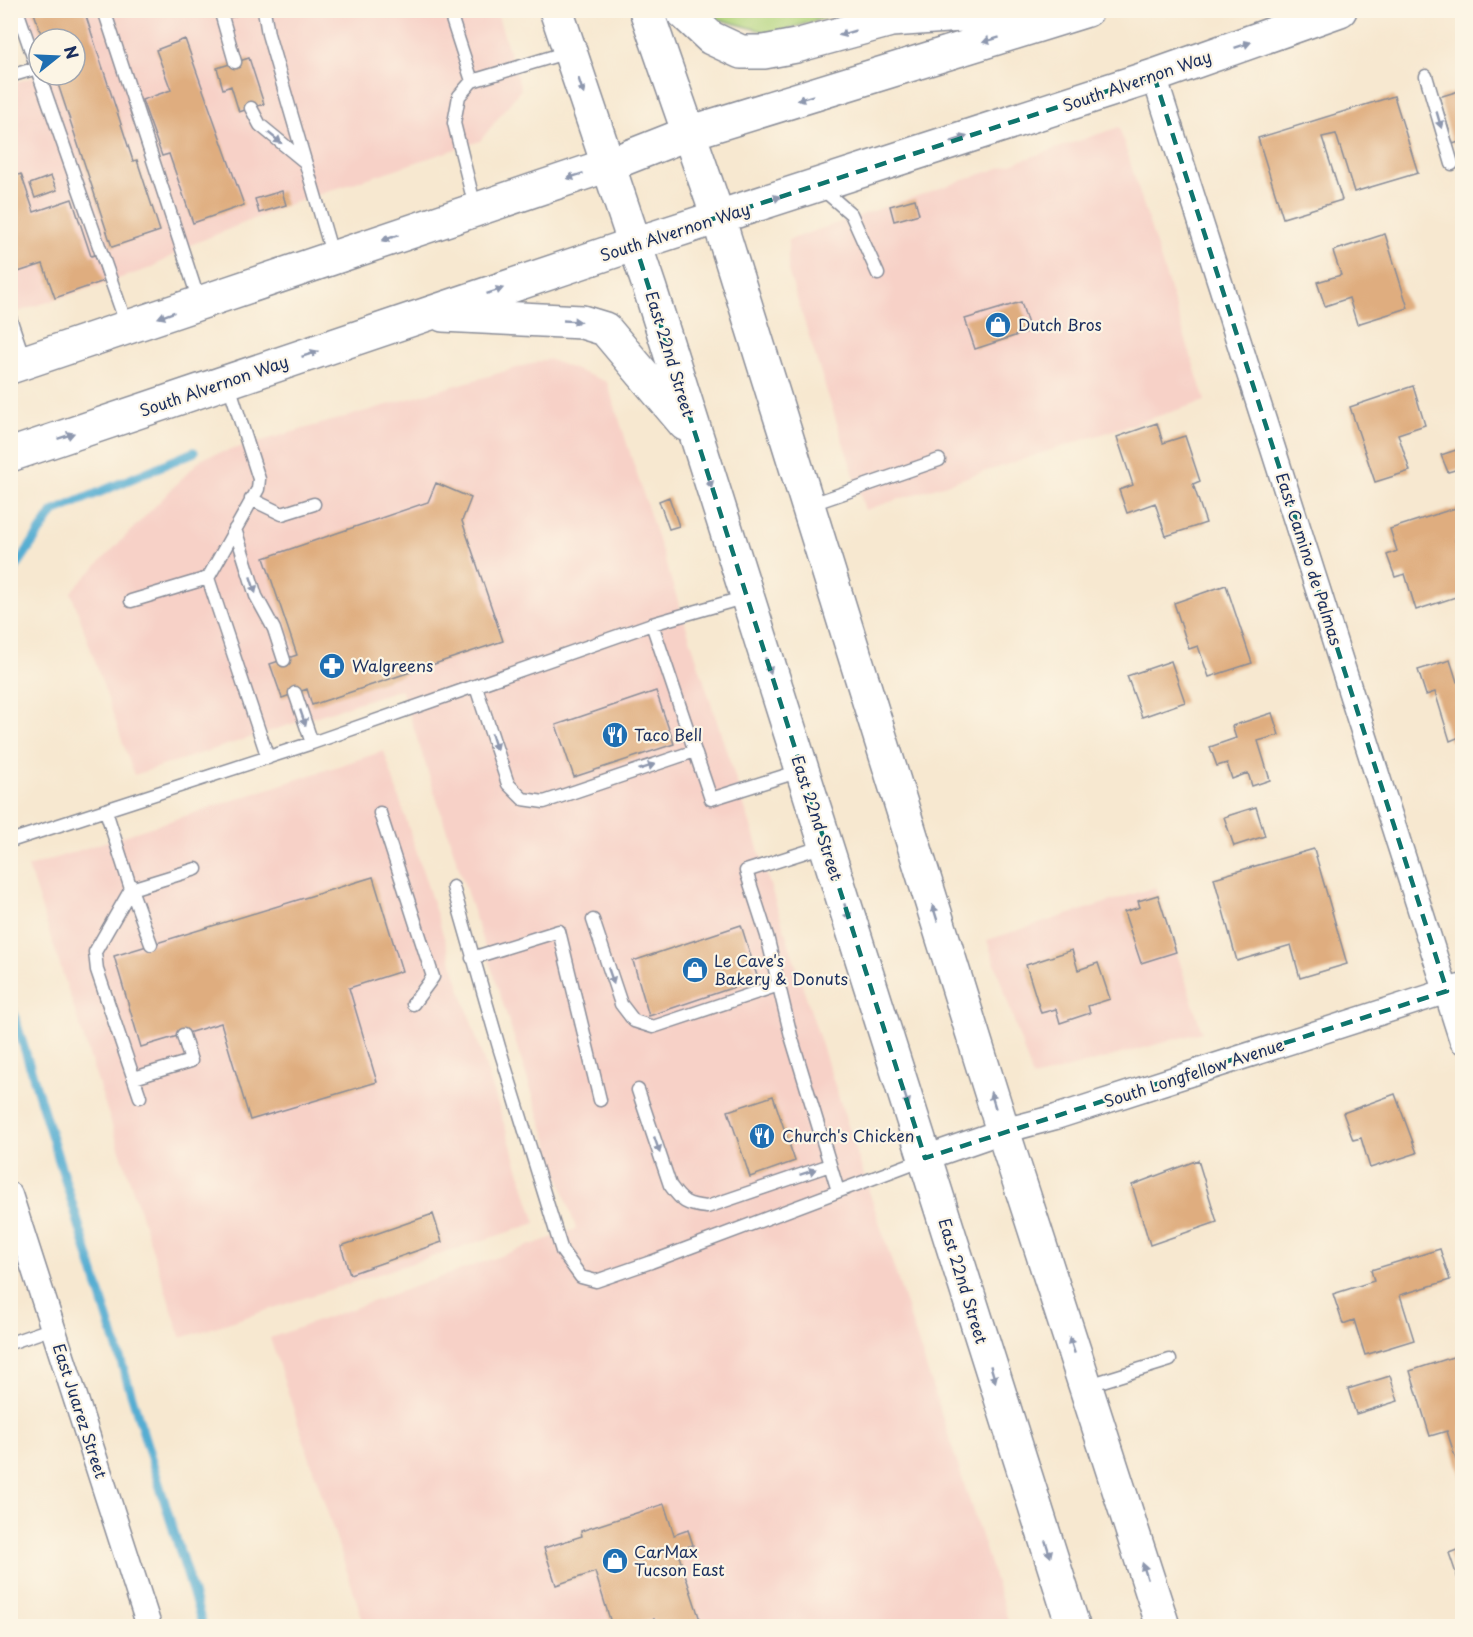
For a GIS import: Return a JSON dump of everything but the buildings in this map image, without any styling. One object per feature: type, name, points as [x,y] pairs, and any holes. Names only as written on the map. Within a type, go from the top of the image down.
[{"type":"main road","name":"East 22nd Street","points":[[556,10],[635,244],[1073,1626]]},
{"type":"main road","points":[[646,10],[718,218],[1003,1131],[1163,1626]]},
{"type":"main road","points":[[681,10],[711,38],[741,52],[764,52],[796,46],[891,20],[1030,10]]},
{"type":"main road","points":[[18,365],[608,165],[689,133],[1087,10]]},
{"type":"main road","name":"South Alvernon Way","points":[[10,455],[635,244],[1154,76],[1340,10]]},
{"type":"main road","points":[[429,314],[582,322],[605,329],[695,437]]},
{"type":"street","name":"East Camino de Palmas","points":[[1154,76],[1455,989],[1462,1041]]},
{"type":"street","name":"South Longfellow Avenue","points":[[925,1158],[1003,1131],[1056,1117],[1455,989]]},
{"type":"street","name":"East Juarez Street","points":[[10,1195],[149,1626]]},
{"type":"lane","points":[[17,10],[27,40]]},
{"type":"lane","points":[[104,10],[199,303]]},
{"type":"lane","points":[[231,10],[221,14],[235,62]]},
{"type":"lane","points":[[264,10],[268,34],[333,257]]},
{"type":"lane","points":[[449,10],[472,81]]},
{"type":"lane","points":[[475,210],[454,123],[459,96],[472,81],[570,51]]},
{"type":"lane","points":[[10,76],[27,74]]},
{"type":"lane","points":[[1426,76],[1452,164]]},
{"type":"lane","points":[[43,87],[128,328]]},
{"type":"lane","points":[[251,108],[260,125],[305,162]]},
{"type":"lane","points":[[818,185],[851,214],[878,274]]},
{"type":"lane","points":[[10,318],[18,365]]},
{"type":"lane","points":[[131,601],[208,578],[258,489],[260,479],[228,381]]},
{"type":"lane","points":[[807,506],[939,460]]},
{"type":"lane","points":[[252,499],[282,514],[314,504]]},
{"type":"lane","points":[[235,529],[256,596],[274,629],[284,660]]},
{"type":"lane","points":[[208,578],[268,758]]},
{"type":"lane","points":[[10,841],[312,744],[652,624],[746,597]]},
{"type":"lane","points":[[652,624],[711,799],[802,770]]},
{"type":"lane","points":[[476,687],[508,784],[523,799],[544,802],[694,751]]},
{"type":"lane","points":[[295,693],[312,744]]},
{"type":"lane","points":[[106,811],[130,889],[151,944]]},
{"type":"lane","points":[[380,813],[432,977],[413,1004]]},
{"type":"lane","points":[[826,846],[746,871],[767,936],[791,1036],[838,1191]]},
{"type":"lane","points":[[140,1097],[97,970],[95,952],[130,889],[196,869]]},
{"type":"lane","points":[[453,888],[472,958],[562,1251],[581,1276],[596,1281],[629,1270],[925,1158]]},
{"type":"lane","points":[[593,920],[621,1004],[634,1021],[653,1027],[779,985]]},
{"type":"lane","points":[[472,958],[559,931],[600,1100]]},
{"type":"lane","points":[[134,1078],[191,1061],[183,1035]]},
{"type":"lane","points":[[638,1090],[670,1185],[688,1205],[707,1207],[830,1165]]},
{"type":"lane","points":[[10,1342],[53,1328]]},
{"type":"lane","points":[[1085,1386],[1170,1360]]},
{"type":"highlighted area","points":[[1154,76],[1447,991],[925,1158],[635,244]]},
{"type":"shaded area","points":[[496,10],[521,89],[480,141],[290,204],[188,246],[151,268],[11,314],[10,84],[27,79],[27,87],[87,87],[87,27],[28,27],[23,11]]},
{"type":"shaded area","points":[[1119,127],[1205,401],[865,510],[788,271],[788,240]]},
{"type":"shaded area","points":[[548,359],[607,382],[1010,1626],[365,1626],[270,1338],[576,1229],[401,689],[134,775],[71,592],[202,458]]},
{"type":"shaded area","points":[[384,751],[536,1223],[181,1338],[28,867]]},
{"type":"shaded area","points":[[1156,887],[1202,1032],[1033,1078],[987,940]]},
{"type":"green space","points":[[705,11],[847,11],[773,34],[707,16]]},
{"type":"waterway","points":[[10,576],[53,512],[194,452]]},
{"type":"waterway","points":[[10,1002],[203,1626]]},
{"type":"place","name":"Dutch Bros","points":[[998,325]]},
{"type":"place","name":"Walgreens","points":[[332,666]]},
{"type":"place","name":"Taco Bell","points":[[615,735]]},
{"type":"place","name":"Le Cave's Bakery & Donuts","points":[[695,970]]},
{"type":"place","name":"Church's Chicken","points":[[762,1136]]},
{"type":"place","name":"CarMax Tucson East","points":[[615,1561]]}]
